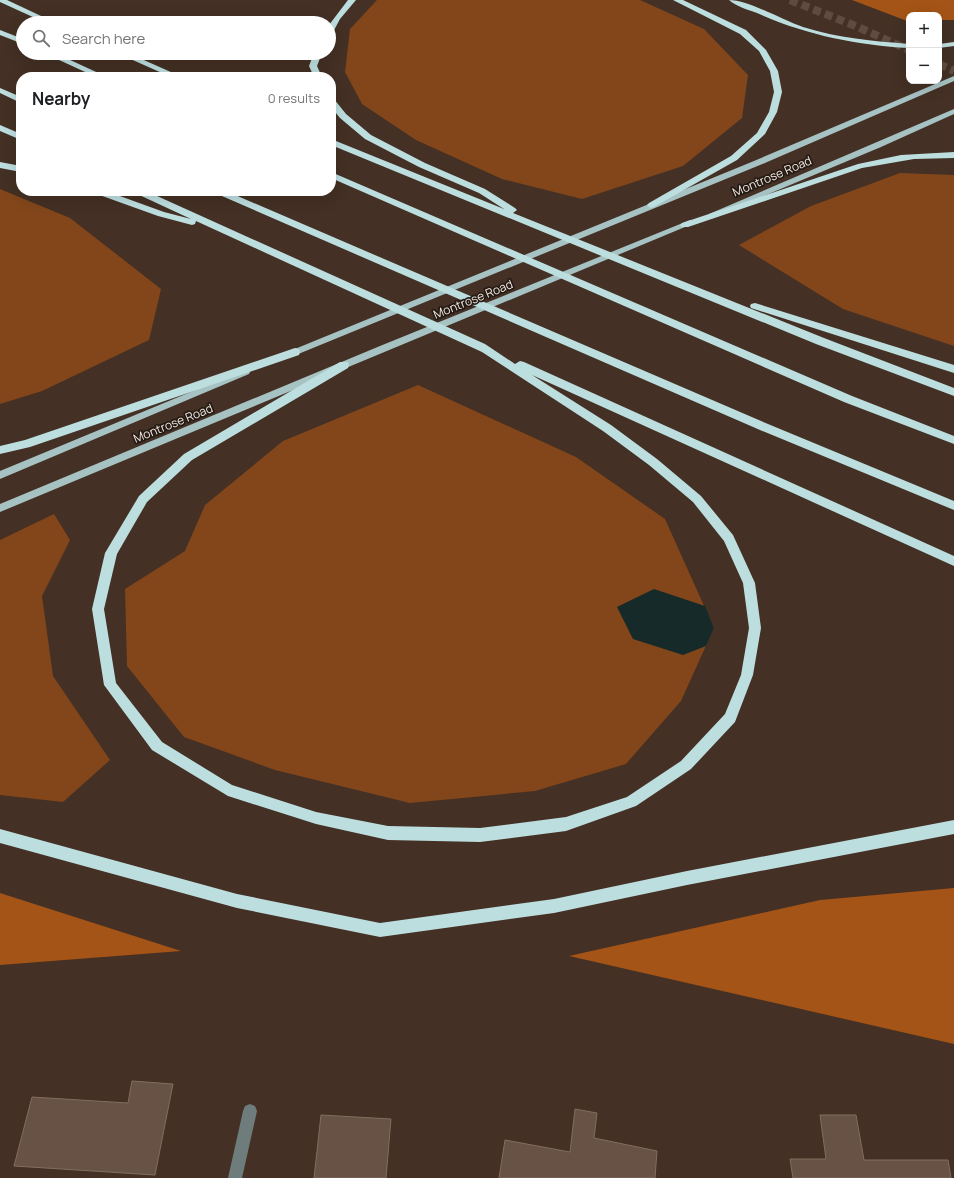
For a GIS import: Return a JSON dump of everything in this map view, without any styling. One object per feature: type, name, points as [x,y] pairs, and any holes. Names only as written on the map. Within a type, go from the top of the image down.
[{"type":"highway","points":[[1,0],[36,16]]},
{"type":"highway","points":[[336,20],[352,0]]},
{"type":"highway","points":[[652,205],[734,158],[761,134],[773,112],[778,92],[774,72],[762,50],[743,32],[677,0]]},
{"type":"highway","points":[[733,0],[787,23],[824,34],[856,42],[906,46]]},
{"type":"highway","points":[[0,32],[16,39]]},
{"type":"highway","points":[[942,46],[954,44]]},
{"type":"highway","points":[[64,60],[92,72]]},
{"type":"highway","points":[[138,60],[166,72]]},
{"type":"highway","points":[[315,60],[313,66],[316,72]]},
{"type":"highway","points":[[0,90],[16,98]]},
{"type":"highway","points":[[336,107],[343,116],[368,136],[422,164],[482,191],[536,226]]},
{"type":"highway","points":[[0,128],[16,136]]},
{"type":"highway","points":[[336,144],[820,341],[954,392]]},
{"type":"highway","points":[[685,225],[848,169],[876,161],[908,157],[954,155]]},
{"type":"highway","points":[[0,165],[16,168]]},
{"type":"highway","points":[[336,177],[848,399],[954,440]]},
{"type":"highway","points":[[111,196],[161,214],[222,229]]},
{"type":"highway","points":[[149,196],[954,562]]},
{"type":"highway","points":[[230,196],[764,427],[954,506]]},
{"type":"highway","points":[[676,282],[954,369]]},
{"type":"highway","points":[[344,365],[188,457],[142,499],[111,553],[98,609],[110,685],[157,746],[228,790],[316,818],[388,833],[480,835],[566,824],[631,802],[686,765],[730,718],[747,674],[755,628],[750,583],[729,538],[697,499],[653,462],[607,428],[481,347]]},
{"type":"highway","points":[[0,450],[26,444],[295,352]]},
{"type":"highway","points":[[0,836],[237,901],[380,930],[554,906],[688,878],[954,827]]},
{"type":"main road","name":"Montrose Road","points":[[0,475],[614,220],[757,163],[954,78]]},
{"type":"main road","name":"Montrose Road","points":[[0,508],[382,348],[878,145],[954,111]]},
{"type":"street","points":[[236,1178],[250,1111]]},
{"type":"shaded area","points":[[377,0],[640,0],[704,29],[748,75],[742,118],[683,166],[582,199],[502,179],[416,140],[362,104],[345,72],[350,29]]},
{"type":"shaded area","points":[[852,0],[954,0],[954,20],[942,20],[942,12],[906,12],[906,21]]},
{"type":"shaded area","points":[[900,173],[954,175],[954,346],[843,309],[739,245],[811,206]]},
{"type":"shaded area","points":[[0,189],[70,218],[161,289],[149,340],[42,391],[0,404]]},
{"type":"shaded area","points":[[418,385],[576,457],[665,519],[714,628],[681,701],[626,764],[535,791],[410,803],[275,770],[184,737],[127,666],[125,589],[185,551],[205,505],[283,441]]},
{"type":"shaded area","points":[[54,514],[70,540],[42,596],[53,676],[110,760],[63,802],[0,795],[0,540]]},
{"type":"shaded area","points":[[954,888],[954,1044],[569,956],[820,900]]},
{"type":"shaded area","points":[[0,893],[181,951],[0,965]]},
{"type":"water","points":[[654,589],[705,606],[714,628],[706,646],[683,655],[633,639],[617,607]]},
{"type":"building","points":[[132,1081],[173,1084],[155,1175],[14,1166],[32,1097],[128,1103]]},
{"type":"building","points":[[575,1109],[597,1113],[594,1138],[657,1151],[655,1178],[499,1178],[505,1140],[570,1152]]},
{"type":"building","points":[[321,1115],[391,1119],[386,1178],[314,1178]]},
{"type":"building","points":[[820,1115],[856,1115],[864,1160],[948,1160],[951,1178],[793,1178],[790,1159],[826,1159]]},
{"type":"tunnel","points":[[790,0],[858,27],[906,49]]},
{"type":"tunnel","points":[[942,65],[954,71]]}]
